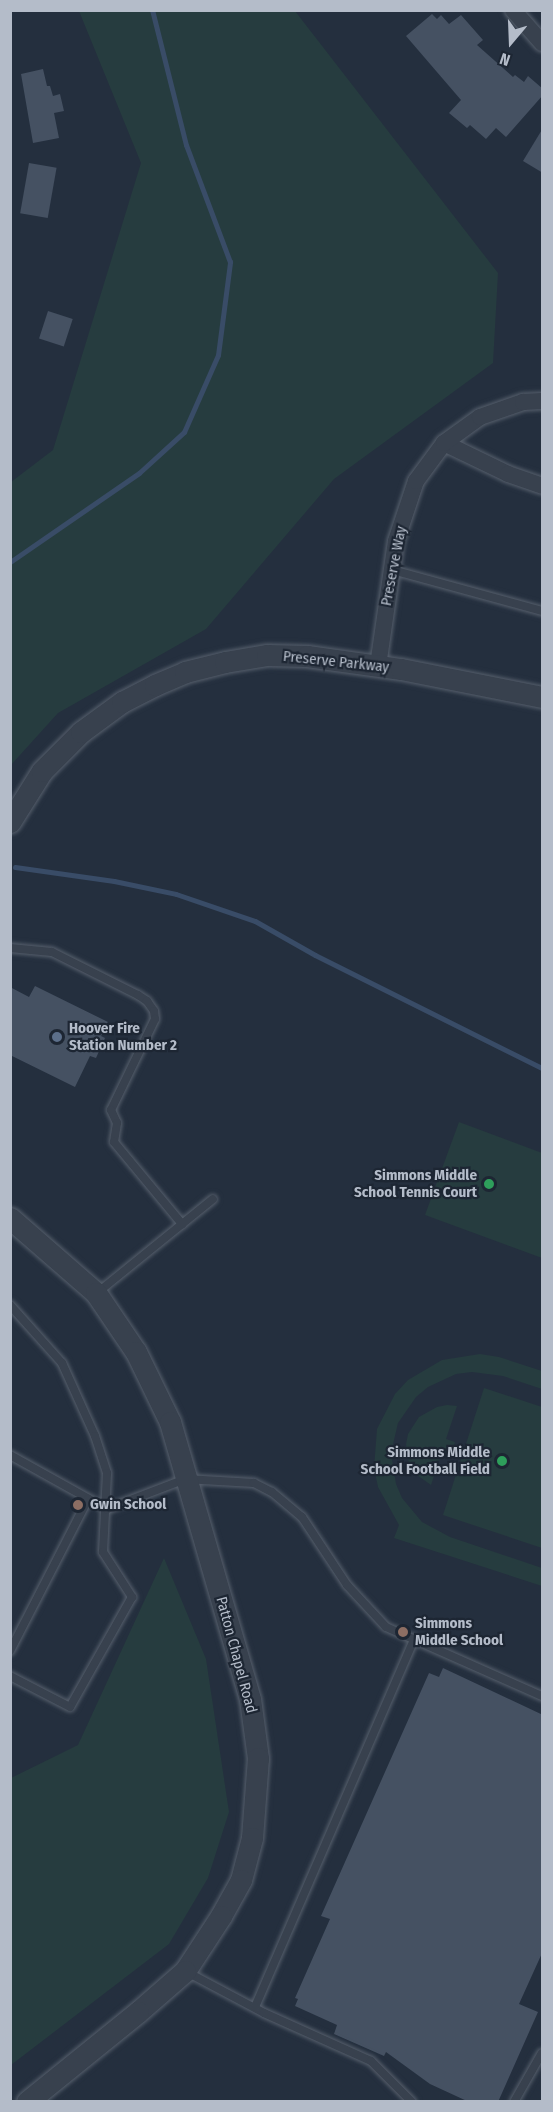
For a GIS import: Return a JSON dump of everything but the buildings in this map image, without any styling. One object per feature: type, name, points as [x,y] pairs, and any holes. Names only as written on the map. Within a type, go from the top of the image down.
[{"type":"street","points":[[513,10],[543,43]]},
{"type":"street","name":"Preserve Way","points":[[378,666],[396,541],[416,481],[444,443],[480,417],[523,402],[543,402]]},
{"type":"street","points":[[444,443],[508,474],[543,486]]},
{"type":"street","name":"Preserve Parkway","points":[[10,822],[42,771],[81,732],[122,702],[185,672],[267,655],[307,656],[378,666],[543,697]]},
{"type":"street","name":"Patton Chapel Road","points":[[10,1218],[96,1293],[136,1352],[170,1422],[250,1699],[258,1758],[252,1838],[240,1880],[221,1916],[185,1971],[27,2102]]},
{"type":"lane","points":[[392,570],[543,611]]},
{"type":"lane","points":[[10,948],[52,952],[138,995],[147,1001],[154,1011],[156,1019],[111,1110],[117,1123],[114,1142],[182,1224]]},
{"type":"lane","points":[[96,1293],[213,1199]]},
{"type":"lane","points":[[10,1305],[62,1363],[95,1436],[107,1473],[107,1509],[103,1552],[132,1597],[70,1707],[10,1676]]},
{"type":"lane","points":[[10,1455],[107,1509],[185,1479],[254,1483],[272,1492],[302,1517],[341,1577],[386,1627],[543,1696]]},
{"type":"lane","points":[[10,1651],[88,1499]]},
{"type":"lane","points":[[255,2007],[414,1639]]},
{"type":"lane","points":[[185,1971],[255,2007],[371,2061],[412,2102]]},
{"type":"lane","points":[[514,2102],[543,2053]]},
{"type":"green space","points":[[79,11],[295,11],[498,273],[493,363],[334,479],[206,629],[58,713],[11,765],[11,482],[53,450],[141,163]]},
{"type":"green space","name":"Simmons Middle School Tennis Court","points":[[459,1122],[542,1153],[542,1258],[425,1215]]},
{"type":"green space","points":[[480,1354],[499,1357],[542,1371],[542,1389],[503,1376],[472,1372],[456,1374],[428,1387],[416,1397],[398,1423],[391,1453],[396,1484],[402,1498],[422,1522],[450,1537],[542,1568],[542,1586],[394,1538],[399,1525],[378,1487],[374,1468],[377,1429],[395,1394],[408,1380],[442,1360]]},
{"type":"green space","name":"Simmons Middle School Football Field","points":[[484,1388],[542,1407],[542,1548],[443,1515]]},
{"type":"green space","points":[[457,1406],[446,1439],[455,1442],[451,1455],[442,1452],[431,1485],[414,1473],[409,1464],[406,1444],[408,1434],[419,1417],[437,1407]]},
{"type":"green space","points":[[164,1558],[206,1659],[229,1812],[208,1878],[169,1944],[11,2065],[11,1778],[78,1745]]},
{"type":"waterway","points":[[10,562],[139,473],[184,432],[218,355],[230,262],[186,145],[152,10]]},
{"type":"waterway","points":[[15,867],[114,881],[176,894],[255,921],[315,955],[542,1068]]},
{"type":"place","name":"Hoover Fire Station Number 2","points":[[57,1037]]},
{"type":"place","name":"Simmons Middle School Tennis Court","points":[[489,1184]]},
{"type":"place","name":"Simmons Middle School Football Field","points":[[502,1461]]},
{"type":"place","name":"Gwin School","points":[[78,1505]]},
{"type":"place","name":"Simmons Middle School","points":[[403,1632]]}]
